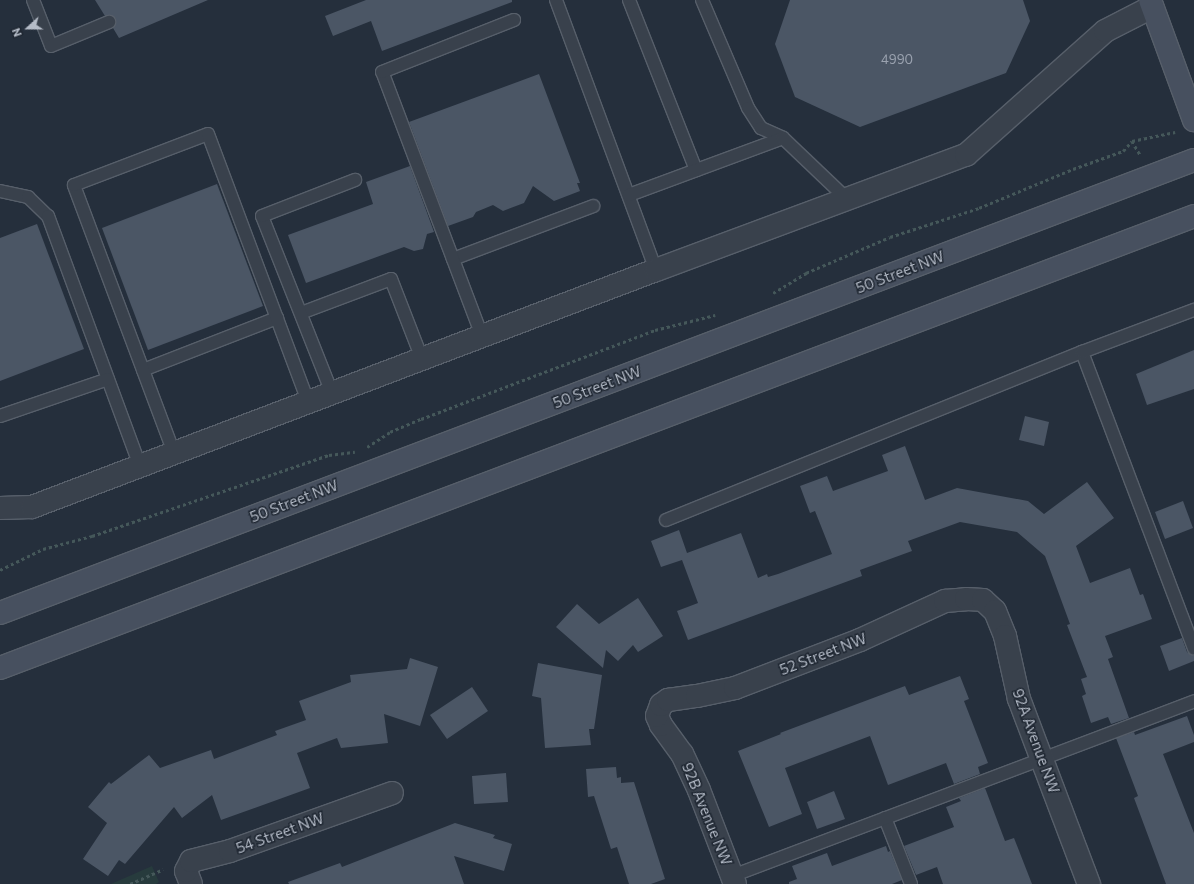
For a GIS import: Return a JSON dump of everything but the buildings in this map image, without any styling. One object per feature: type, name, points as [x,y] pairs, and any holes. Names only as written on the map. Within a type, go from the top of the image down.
[{"type":"main road","points":[[1151,4],[1164,37],[1186,125]]},
{"type":"main road","points":[[1164,37],[1194,73]]},
{"type":"main road","name":"50 Street NW","points":[[0,613],[1194,160]]},
{"type":"main road","points":[[0,668],[1194,216]]},
{"type":"street","points":[[0,508],[32,507],[656,270],[966,155],[1105,31],[1151,4]]},
{"type":"street","name":"52 Street NW","points":[[661,705],[668,700],[697,696],[734,688],[860,640],[945,601],[966,599],[983,600]]},
{"type":"street","name":"92A Avenue NW","points":[[983,600],[995,611],[1005,636],[1019,699],[1089,884]]},
{"type":"street","name":"92B Avenue NW","points":[[661,705],[657,716],[661,725],[682,754],[699,790],[734,880]]},
{"type":"street","name":"54 Street NW","points":[[189,878],[191,861],[230,851],[392,793]]},
{"type":"lane","points":[[33,0],[51,46],[109,22]]},
{"type":"lane","points":[[629,0],[696,170]]},
{"type":"lane","points":[[702,0],[748,108],[762,128],[783,138],[847,199]]},
{"type":"lane","points":[[561,1],[656,270]]},
{"type":"lane","points":[[482,336],[382,72],[514,20]]},
{"type":"lane","points":[[174,453],[74,186],[208,134],[308,402]]},
{"type":"lane","points":[[629,195],[783,138]]},
{"type":"lane","points":[[332,393],[262,216],[355,180]]},
{"type":"lane","points":[[0,191],[28,197],[48,216],[140,466]]},
{"type":"lane","points":[[453,259],[593,206]]},
{"type":"lane","points":[[301,313],[391,279],[422,359]]},
{"type":"lane","points":[[666,520],[1082,352],[1194,310]]},
{"type":"lane","points":[[143,370],[277,318]]},
{"type":"lane","points":[[1082,352],[1194,649]]},
{"type":"lane","points":[[0,416],[108,379]]},
{"type":"lane","points":[[734,880],[885,818],[1194,701]]},
{"type":"lane","points":[[885,818],[911,884]]},
{"type":"path","points":[[767,296],[817,268],[890,237],[979,208],[1073,169],[1123,151],[1132,141],[1186,125]]},
{"type":"path","points":[[0,570],[43,549],[92,536],[329,455],[357,452],[366,448],[390,432],[421,419],[655,330],[716,315]]},
{"type":"path","points":[[130,884],[172,865],[189,878]]},
{"type":"green space","points":[[152,866],[159,882],[156,884],[111,884]]}]
